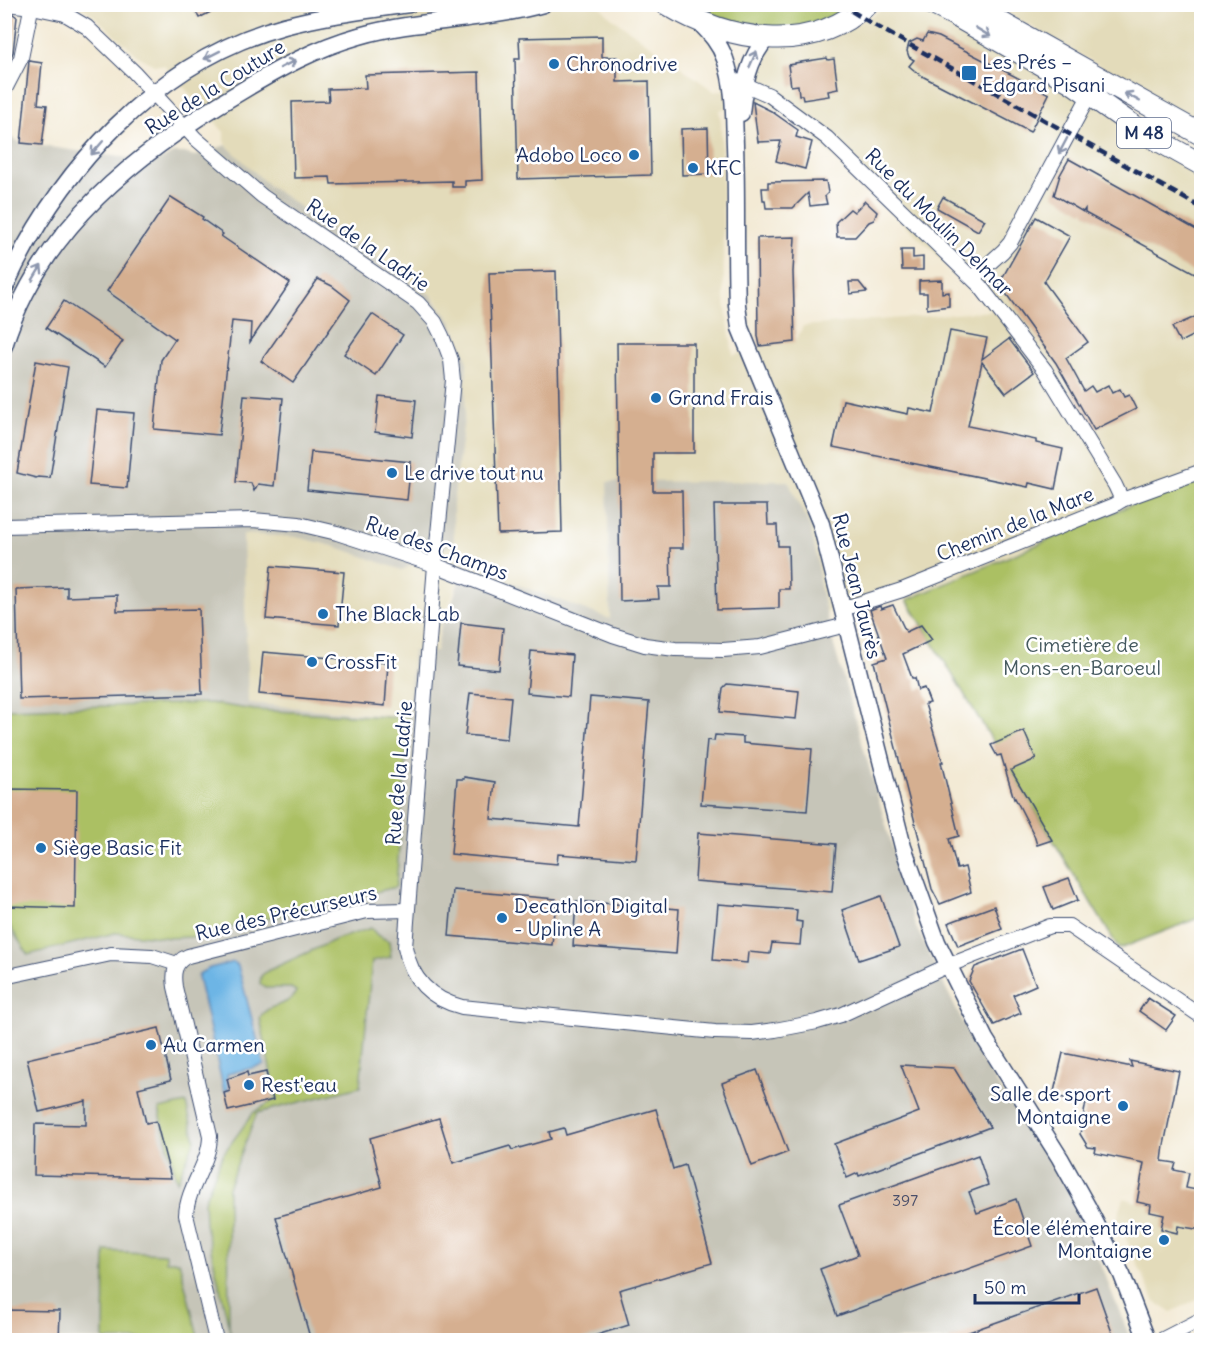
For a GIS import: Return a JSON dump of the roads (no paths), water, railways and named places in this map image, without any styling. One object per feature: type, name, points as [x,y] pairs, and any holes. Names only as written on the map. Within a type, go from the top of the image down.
[{"type":"main road","points":[[666,4],[699,21],[729,31],[768,37],[800,37],[824,33],[846,22],[867,4]]},
{"type":"main road","name":"M 48","points":[[932,4],[1090,94],[1141,131],[1202,165]]},
{"type":"main road","name":"M 48","points":[[968,4],[1202,135]]},
{"type":"street","name":"Rue de la Ladrie","points":[[7,4],[32,6],[65,14],[80,22],[104,42],[190,133],[262,196],[407,295],[428,312],[448,350],[453,380],[435,566],[405,947],[412,971],[434,995],[450,1004],[484,1010],[715,1032],[758,1032],[802,1026],[841,1015],[947,966],[1050,926],[1070,926],[1202,1017]]},
{"type":"street","name":"Rue de la Couture","points":[[4,289],[27,244],[67,184],[109,134],[153,93],[203,60],[283,26],[409,4]]},
{"type":"street","name":"Rue de la Couture","points":[[4,346],[26,291],[74,221],[122,173],[190,133],[229,98],[285,66],[337,42],[397,28],[496,14],[543,4]]},
{"type":"street","points":[[4,91],[21,58],[32,6]]},
{"type":"street","name":"Rue Jean Jaurès","points":[[699,21],[719,46],[733,94],[737,293],[740,328],[817,513],[907,859],[927,918],[947,966],[972,1016],[1060,1158],[1088,1208],[1122,1275],[1147,1341]]},
{"type":"street","name":"Rue Jean Jaurès","points":[[736,162],[745,85],[753,59],[768,37]]},
{"type":"street","name":"Rue du Moulin Delmar","points":[[728,71],[745,85],[769,95],[827,138],[973,278],[1045,370],[1112,479],[1122,500]]},
{"type":"street","points":[[973,278],[1010,243],[1090,94]]},
{"type":"street","name":"Chemin de la Mare","points":[[844,617],[902,590],[1122,500],[1202,471]]},
{"type":"street","name":"Rue des Champs","points":[[4,526],[283,521],[331,531],[435,566],[614,635],[645,645],[675,650],[723,651],[760,647],[844,617]]},
{"type":"street","name":"Rue des Précurseurs","points":[[216,1341],[187,1218],[187,1204],[208,1150],[210,1136],[175,987],[174,974],[177,964],[188,956],[367,911],[407,910]]},
{"type":"street","name":"Rue des Précurseurs","points":[[4,977],[111,954],[152,956],[177,964]]},
{"type":"street","points":[[1161,1341],[1202,1318]]},
{"type":"water","points":[[234,962],[238,966],[264,1065],[227,1074],[229,1089],[224,1091],[198,977],[200,973],[210,968]]},
{"type":"railway","points":[[840,4],[1202,208]]},
{"type":"place","name":"Chronodrive","points":[[554,64]]},
{"type":"place","name":"Les Prés – Edgard Pisani","points":[[969,73]]},
{"type":"place","name":"Adobo Loco","points":[[634,155]]},
{"type":"place","name":"KFC","points":[[693,168]]},
{"type":"place","name":"Grand Frais","points":[[656,398]]},
{"type":"place","name":"Le drive tout nu","points":[[392,473]]},
{"type":"place","name":"The Black Lab","points":[[323,614]]},
{"type":"place","name":"CrossFit","points":[[312,662]]},
{"type":"place","name":"Siège Basic Fit","points":[[41,848]]},
{"type":"place","name":"Decathlon Digital - Upline A","points":[[502,918]]},
{"type":"place","name":"Au Carmen","points":[[151,1045]]},
{"type":"place","name":"Rest'eau","points":[[249,1085]]},
{"type":"place","name":"Salle de sport Montaigne","points":[[1123,1106]]},
{"type":"place","name":"École élémentaire Montaigne","points":[[1164,1240]]},
{"type":"park label","name":"Cimetière de Mons-en-Baroeul","points":[[1082,656]]}]
